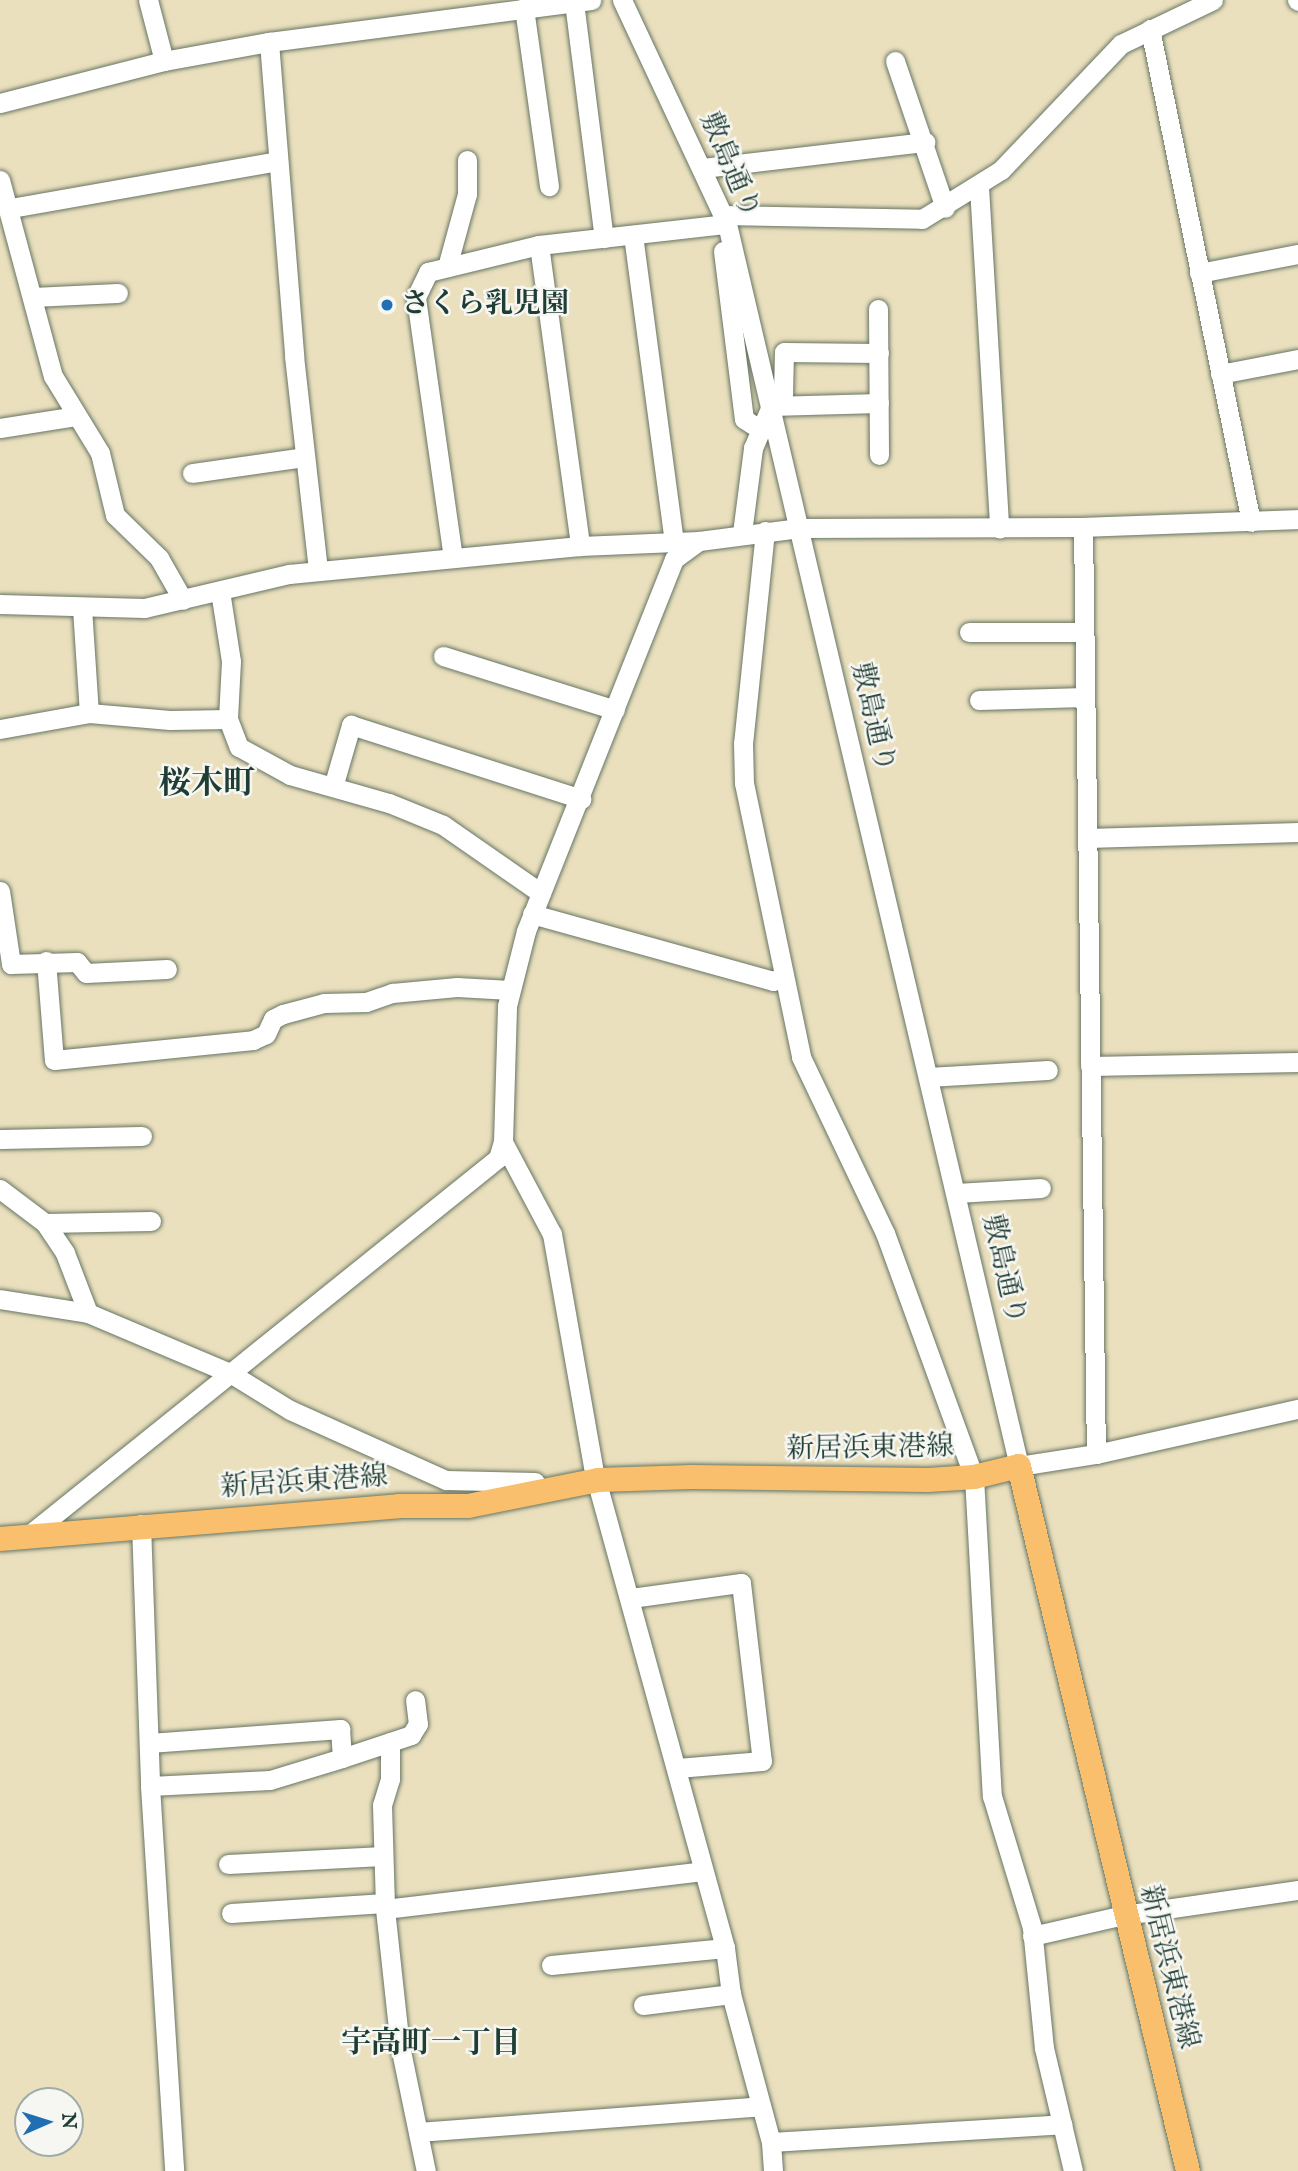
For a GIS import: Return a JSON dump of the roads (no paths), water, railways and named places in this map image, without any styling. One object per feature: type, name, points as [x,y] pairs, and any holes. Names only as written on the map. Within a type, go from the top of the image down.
[{"type":"main road","name":"新居浜東港線","points":[[0,1539],[141,1524],[399,1506],[468,1506],[596,1476],[974,1477],[1019,1466],[1124,1915],[1188,2171]]},
{"type":"street","points":[[148,0],[164,61]]},
{"type":"street","name":"敷島通り","points":[[622,0],[703,169],[723,222],[771,405],[1019,1466]]},
{"type":"street","points":[[453,558],[416,297],[428,272],[539,244],[633,235],[723,222],[922,219],[979,187],[1059,112],[1121,44],[1213,0]]},
{"type":"street","points":[[0,103],[164,61],[269,41],[582,1],[604,238]]},
{"type":"street","points":[[524,8],[549,186]]},
{"type":"street","points":[[1150,29],[1251,522]]},
{"type":"street","points":[[269,41],[305,457],[318,571]]},
{"type":"street","points":[[895,61],[925,142],[944,208]]},
{"type":"street","points":[[703,169],[925,142]]},
{"type":"street","points":[[447,267],[467,194],[467,160]]},
{"type":"street","points":[[10,208],[278,161]]},
{"type":"street","points":[[0,180],[10,208],[53,376],[100,453],[115,514],[159,558],[183,600]]},
{"type":"street","points":[[979,187],[999,528]]},
{"type":"street","points":[[723,222],[744,419],[761,429]]},
{"type":"street","points":[[633,235],[674,541]]},
{"type":"street","points":[[539,244],[580,546]]},
{"type":"street","points":[[1199,273],[1298,254]]},
{"type":"street","points":[[32,297],[118,293]]},
{"type":"street","points":[[878,310],[879,455]]},
{"type":"street","points":[[741,533],[753,449],[771,405],[783,393],[784,352],[878,353]]},
{"type":"street","points":[[1220,374],[1298,359]]},
{"type":"street","points":[[771,405],[879,403]]},
{"type":"street","points":[[0,428],[78,416]]},
{"type":"street","points":[[192,473],[305,457]]},
{"type":"street","points":[[0,604],[144,608],[318,571],[580,546],[699,541],[741,533],[799,528],[1083,527],[1298,519]]},
{"type":"street","points":[[1083,527],[1096,1454]]},
{"type":"street","points":[[765,531],[743,743],[744,783],[801,1057],[885,1233],[974,1477],[992,1796],[1032,1936],[1044,2048],[1073,2171]]},
{"type":"street","points":[[29,1535],[498,1158],[503,1142],[510,990],[532,914],[581,799],[653,602],[674,559],[699,541]]},
{"type":"street","points":[[220,591],[232,661],[228,719],[239,747],[290,775],[443,825],[541,893]]},
{"type":"street","points":[[82,608],[89,713]]},
{"type":"street","points":[[968,632],[1084,632]]},
{"type":"street","points":[[443,656],[615,710]]},
{"type":"street","points":[[979,700],[1085,697]]},
{"type":"street","points":[[0,729],[89,713],[170,720],[228,719]]},
{"type":"street","points":[[333,787],[351,725],[581,799]]},
{"type":"street","points":[[1087,838],[1298,832]]},
{"type":"street","points":[[0,891],[11,964],[77,962],[86,973],[167,969]]},
{"type":"street","points":[[532,914],[773,981],[784,976]]},
{"type":"street","points":[[46,961],[54,1060],[253,1040],[266,1034],[273,1019],[324,1003],[366,1002],[392,993],[457,987],[510,990]]},
{"type":"street","points":[[1090,1066],[1298,1062]]},
{"type":"street","points":[[928,1077],[1048,1070]]},
{"type":"street","points":[[0,1139],[142,1136]]},
{"type":"street","points":[[503,1142],[552,1234],[596,1476],[725,1948],[731,1994],[771,2143],[773,2171]]},
{"type":"street","points":[[957,1193],[1041,1188]]},
{"type":"street","points":[[0,1189],[45,1223],[65,1253],[88,1313]]},
{"type":"street","points":[[45,1223],[151,1221]]},
{"type":"street","points":[[0,1299],[88,1313],[230,1373],[290,1410],[446,1480],[517,1485],[596,1476]]},
{"type":"street","points":[[1019,1466],[1096,1454],[1298,1409]]},
{"type":"street","points":[[141,1524],[150,1786],[174,2171]]},
{"type":"street","points":[[631,1598],[741,1583],[762,1761],[677,1768]]},
{"type":"street","points":[[150,1786],[270,1780],[342,1758],[411,1735],[418,1724],[415,1700]]},
{"type":"street","points":[[149,1743],[340,1729],[342,1758]]},
{"type":"street","points":[[390,1742],[390,1779],[382,1805],[385,1906],[400,2046],[426,2171]]},
{"type":"street","points":[[228,1864],[383,1856]]},
{"type":"street","points":[[231,1913],[385,1906],[703,1871]]},
{"type":"street","points":[[1032,1936],[1124,1915],[1298,1890]]},
{"type":"street","points":[[551,1965],[725,1948]]},
{"type":"street","points":[[643,2005],[731,1994]]},
{"type":"street","points":[[418,2132],[761,2106]]},
{"type":"street","points":[[771,2143],[1062,2123]]},
{"type":"place","name":"さくら乳児園","points":[[387,305]]},
{"type":"district","name":"桜木町","points":[[207,785]]},
{"type":"district","name":"宇高町一丁目","points":[[431,2044]]}]
